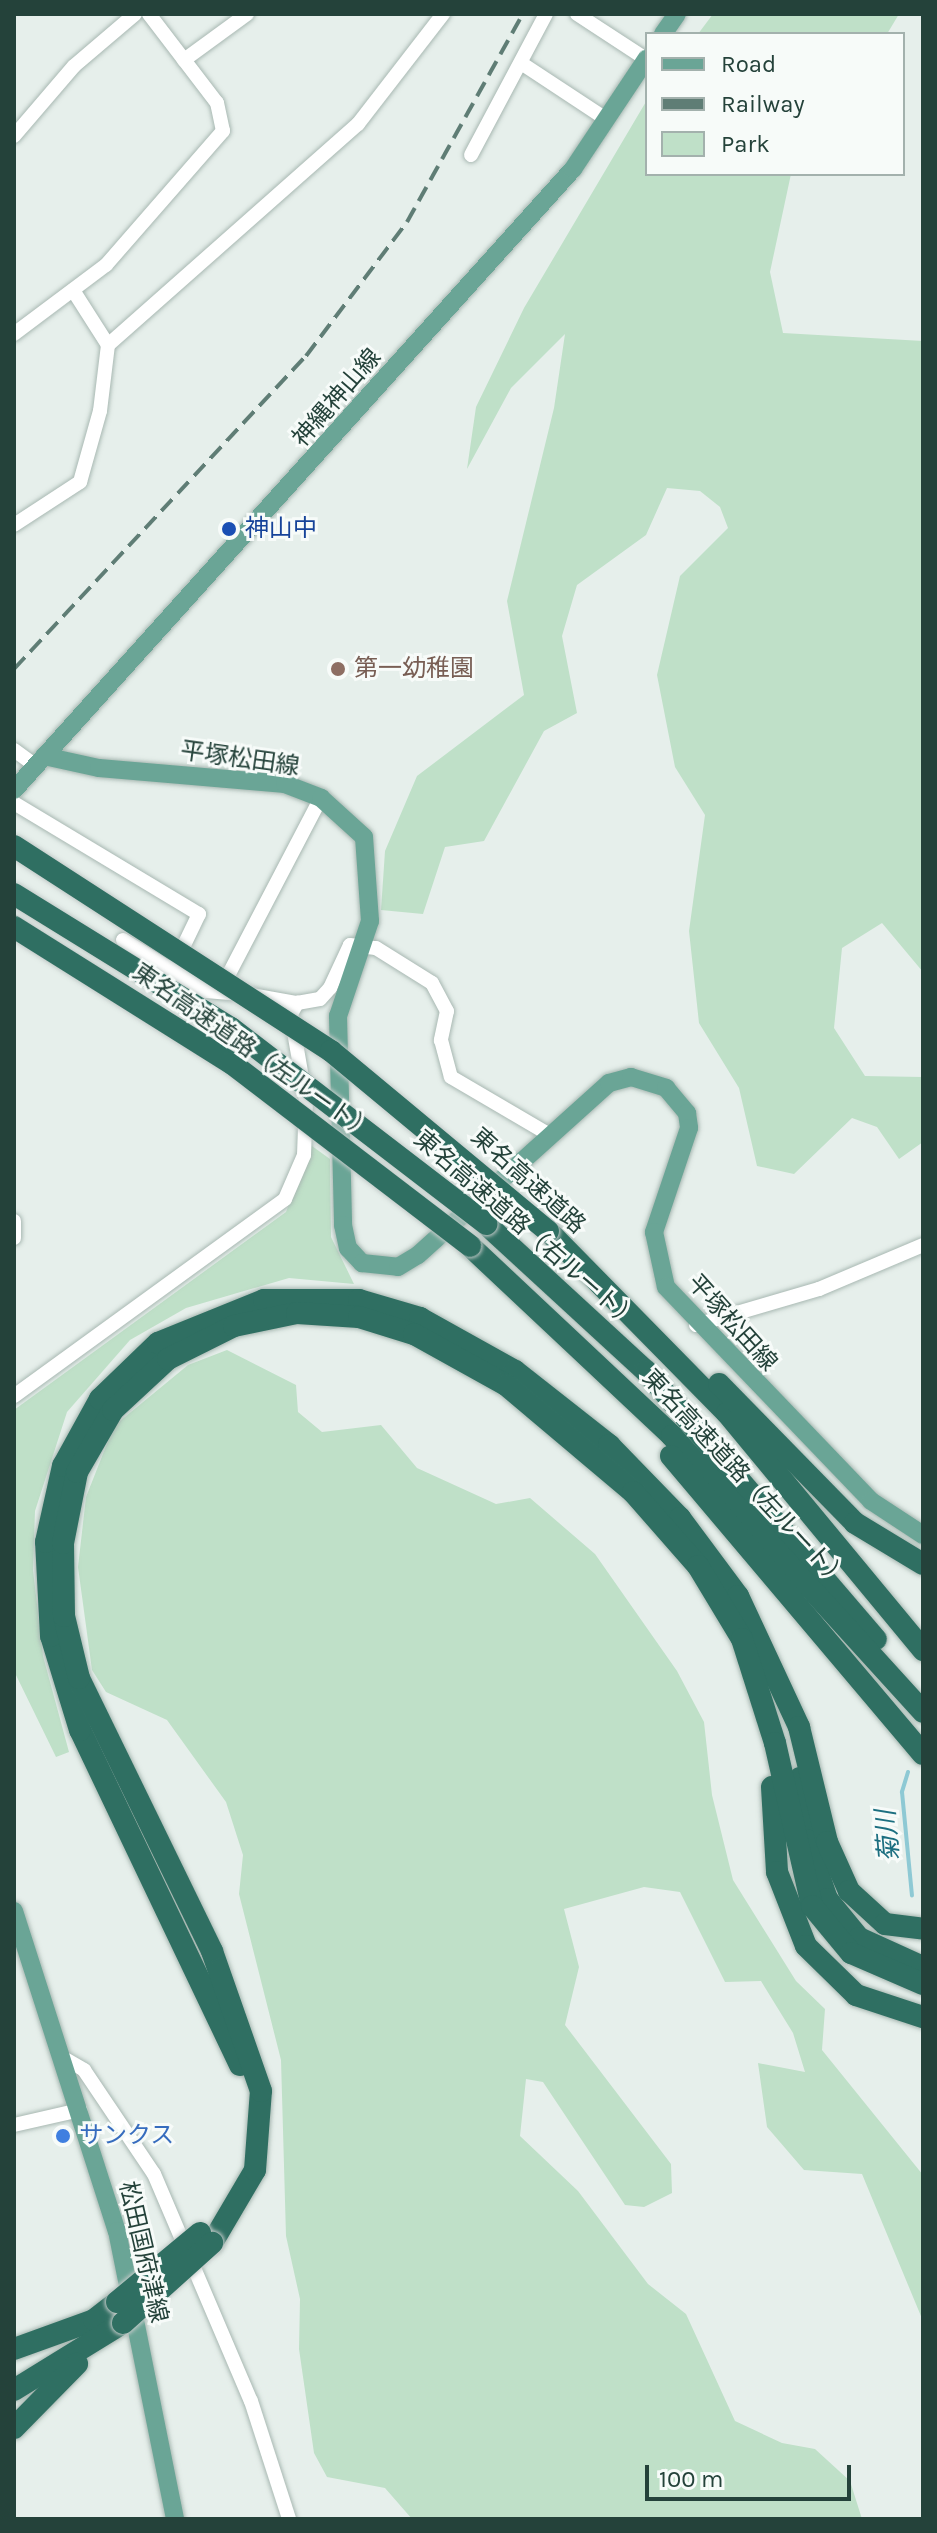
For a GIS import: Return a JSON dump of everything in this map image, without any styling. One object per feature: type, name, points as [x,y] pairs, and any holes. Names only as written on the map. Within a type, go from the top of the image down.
[{"type":"highway","name":"東名高速道路","points":[[14,846],[331,1051],[548,1231],[727,1413],[923,1650]]},
{"type":"highway","name":"東名高速道路（右ルート）","points":[[14,894],[243,1037],[486,1224],[694,1423],[923,1696]]},
{"type":"highway","name":"東名高速道路（左ルート）","points":[[14,927],[231,1063],[470,1246],[683,1447],[923,1712]]},
{"type":"highway","points":[[597,1278],[696,1362],[855,1523],[923,1564]]},
{"type":"highway","points":[[528,1298],[923,1754]]},
{"type":"highway","points":[[206,2238],[240,2168],[247,2093],[213,1999],[80,1730],[48,1618],[46,1542],[63,1466],[100,1399],[128,1369],[194,1323],[264,1300],[359,1300],[420,1318],[515,1371],[637,1472],[712,1557],[770,1660],[799,1727],[827,1842],[849,1891],[885,1924],[923,1929]]},
{"type":"highway","points":[[19,2384],[120,2313],[206,2238],[255,2170],[263,2128],[258,2079],[212,1951],[88,1702],[64,1616],[63,1543],[77,1472],[138,1380],[202,1339],[297,1313],[359,1317],[464,1359],[552,1419],[670,1530],[724,1603],[764,1706],[812,1906],[851,1953],[923,1984]]},
{"type":"highway","points":[[770,1660],[827,1899],[859,1938],[923,1967]]},
{"type":"highway","points":[[764,1706],[777,1872],[792,1922],[829,1973],[856,1995],[923,2017]]},
{"type":"highway","points":[[14,2349],[99,2329]]},
{"type":"highway","points":[[14,2428],[99,2329]]},
{"type":"main road","points":[[664,32],[677,14]]},
{"type":"main road","name":"神縄神山線","points":[[40,761],[573,169],[645,62]]},
{"type":"main road","points":[[14,790],[40,761]]},
{"type":"main road","name":"平塚松田線","points":[[40,761],[262,781],[321,798],[351,820],[371,859],[364,946],[338,1016],[348,1248],[362,1263],[398,1267],[609,1083],[648,1080],[678,1098],[689,1128],[654,1232],[666,1287],[696,1325],[871,1501],[923,1535]]},
{"type":"main road","name":"松田国府津線","points":[[14,1911],[67,2060],[117,2231],[175,2519]]},
{"type":"street","points":[[14,136],[74,66],[135,14]]},
{"type":"street","points":[[14,334],[106,265],[223,131],[224,115],[149,14]]},
{"type":"street","points":[[184,60],[247,14]]},
{"type":"street","points":[[471,155],[546,14]]},
{"type":"street","points":[[577,14],[645,58]]},
{"type":"street","points":[[108,345],[358,124],[435,18]]},
{"type":"street","points":[[521,63],[606,119]]},
{"type":"street","points":[[14,525],[80,482],[103,397],[108,345],[73,290]]},
{"type":"street","points":[[14,750],[40,761]]},
{"type":"street","points":[[220,992],[321,798]]},
{"type":"street","points":[[14,803],[199,914],[172,970]]},
{"type":"street","points":[[123,940],[172,970],[220,992],[297,1003],[320,999],[341,954],[350,945],[364,946],[432,983],[445,999],[441,1040],[451,1077],[550,1135]]},
{"type":"street","points":[[14,1396],[285,1199],[304,1155],[306,1069],[290,1033],[297,1003]]},
{"type":"street","points":[[14,1221],[14,1238]]},
{"type":"street","points":[[696,1325],[819,1289],[923,1245]]},
{"type":"street","points":[[67,2060],[84,2070],[154,2174],[251,2401],[289,2519]]},
{"type":"street","points":[[14,2125],[80,2110]]},
{"type":"green space","points":[[713,14],[899,14],[888,32],[700,32]]},
{"type":"green space","points":[[645,103],[645,176],[791,176],[770,272],[783,333],[923,341],[923,972],[882,923],[842,948],[834,1028],[865,1076],[923,1077],[923,1142],[899,1159],[877,1127],[852,1118],[794,1174],[757,1166],[739,1088],[699,1023],[689,931],[705,815],[675,767],[657,675],[680,576],[728,528],[720,507],[700,491],[667,488],[646,535],[577,585],[562,636],[577,713],[544,731],[484,841],[445,847],[423,914],[381,910],[385,851],[417,776],[524,695],[507,601],[554,408],[565,334],[511,388],[467,469],[476,407],[524,308]]},
{"type":"green space","points":[[312,1146],[330,1159],[331,1237],[354,1284],[289,1278],[186,1308],[130,1340],[67,1412],[35,1511],[33,1570],[43,1656],[69,1752],[56,1757],[14,1671],[14,1410],[286,1212]]},
{"type":"green space","points":[[227,1350],[296,1385],[298,1412],[322,1432],[381,1425],[417,1468],[496,1504],[530,1498],[595,1554],[677,1671],[704,1722],[712,1795],[733,1880],[796,1981],[825,2009],[822,2050],[923,2175],[923,2321],[862,2174],[804,2170],[767,2127],[758,2063],[805,2072],[793,2033],[761,1981],[725,1982],[680,1892],[644,1887],[564,1909],[579,1967],[565,2025],[671,2164],[672,2193],[644,2207],[625,2205],[543,2082],[526,2079],[520,2136],[578,2191],[648,2284],[686,2314],[735,2421],[782,2443],[815,2449],[850,2481],[862,2519],[412,2519],[385,2488],[327,2477],[314,2453],[299,2349],[300,2299],[286,2236],[281,2060],[239,1894],[243,1855],[226,1802],[167,1720],[106,1692],[92,1670],[78,1567],[86,1497],[114,1426],[188,1365]]},
{"type":"waterway","name":"菊川","points":[[908,1772],[902,1792],[912,1896]]},
{"type":"railway","points":[[14,669],[306,356],[407,222],[523,14]]},
{"type":"place","name":"神山中","points":[[229,529]]},
{"type":"place","name":"第一幼稚園","points":[[338,669]]},
{"type":"place","name":"サンクス","points":[[63,2136]]}]
